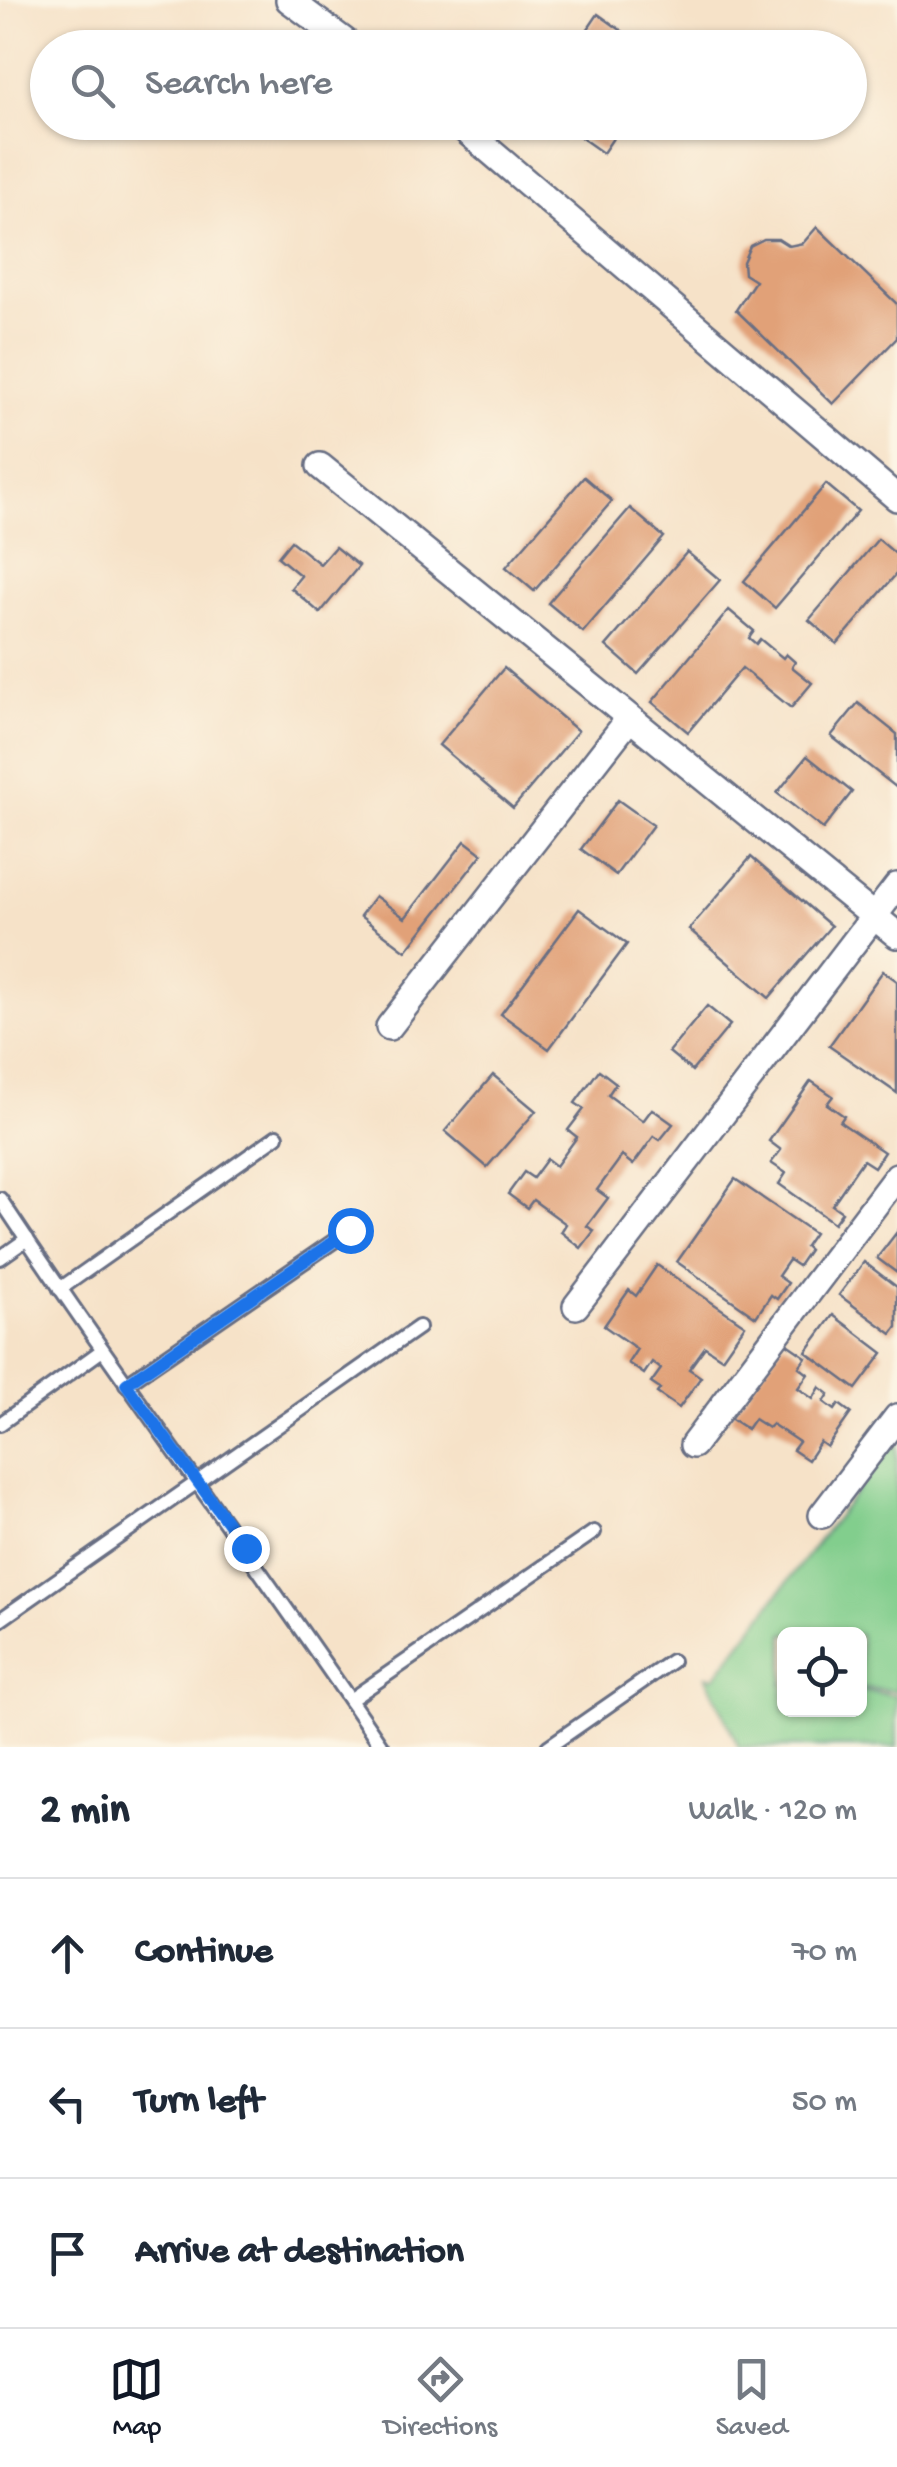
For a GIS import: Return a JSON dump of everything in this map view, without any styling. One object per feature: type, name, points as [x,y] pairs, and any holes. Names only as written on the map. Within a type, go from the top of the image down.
[{"type":"street","points":[[290,0],[330,30]]},
{"type":"street","points":[[477,140],[897,498]]},
{"type":"street","points":[[320,466],[897,935]]},
{"type":"street","points":[[389,1027],[630,719]]},
{"type":"street","points":[[576,1306],[897,886]]},
{"type":"street","points":[[693,1444],[897,1176]]},
{"type":"street","points":[[822,1515],[897,1417]]},
{"type":"lane","points":[[60,1289],[276,1136]]},
{"type":"lane","points":[[0,1199],[102,1352],[382,1747]]},
{"type":"lane","points":[[126,1384],[350,1230]]},
{"type":"lane","points":[[0,1258],[27,1239]]},
{"type":"lane","points":[[0,1620],[419,1327]]},
{"type":"lane","points":[[0,1424],[102,1352]]},
{"type":"lane","points":[[350,1700],[594,1532]]},
{"type":"lane","points":[[548,1747],[672,1662]]},
{"type":"green space","points":[[897,1438],[897,1691],[867,1689],[867,1627],[777,1627],[777,1717],[867,1717],[867,1692],[897,1695],[897,1747],[739,1747],[706,1676],[715,1677]]},
{"type":"building","points":[[598,14],[621,30],[587,30]]},
{"type":"building","points":[[585,140],[612,140],[603,153]]},
{"type":"building","points":[[817,227],[897,304],[897,338],[833,404],[736,310],[755,281],[744,274],[743,262],[750,246],[764,239],[778,239],[789,246],[803,243]]},
{"type":"building","points":[[584,477],[612,501],[534,591],[506,567]]},
{"type":"building","points":[[826,484],[858,511],[775,608],[744,581]]},
{"type":"building","points":[[630,508],[664,537],[583,632],[548,603]]},
{"type":"building","points":[[878,539],[897,555],[897,573],[837,644],[809,620]]},
{"type":"building","points":[[291,541],[320,564],[335,547],[359,566],[320,613],[291,588],[301,576],[278,557]]},
{"type":"building","points":[[687,552],[720,580],[638,674],[606,646]]},
{"type":"building","points":[[729,610],[754,631],[749,638],[756,644],[760,639],[783,658],[786,654],[795,662],[792,667],[812,683],[791,708],[742,668],[688,732],[652,702]]},
{"type":"building","points":[[504,668],[578,731],[513,808],[439,745]]},
{"type":"building","points":[[858,703],[897,734],[897,788],[831,736]]},
{"type":"building","points":[[807,756],[852,792],[823,829],[777,793]]},
{"type":"building","points":[[618,800],[653,825],[616,875],[581,849]]},
{"type":"building","points":[[465,841],[482,854],[406,951],[360,916],[375,896],[405,918]]},
{"type":"building","points":[[751,857],[831,926],[769,998],[689,929]]},
{"type":"building","points":[[579,909],[627,944],[549,1049],[501,1014]]},
{"type":"building","points":[[883,971],[897,981],[897,1093],[829,1046]]},
{"type":"building","points":[[707,1006],[730,1025],[692,1071],[669,1052]]},
{"type":"building","points":[[599,1070],[616,1083],[608,1095],[643,1121],[652,1109],[673,1124],[660,1140],[654,1136],[633,1165],[622,1156],[597,1190],[608,1198],[587,1226],[594,1231],[581,1248],[561,1232],[566,1224],[533,1200],[527,1208],[508,1194],[524,1172],[533,1178],[547,1159],[556,1166],[577,1137],[568,1130],[584,1109],[575,1103]]},
{"type":"building","points":[[493,1075],[536,1111],[487,1167],[445,1131]]},
{"type":"building","points":[[811,1081],[833,1096],[827,1104],[844,1116],[840,1122],[884,1152],[874,1167],[863,1160],[832,1205],[842,1212],[834,1223],[779,1184],[786,1173],[771,1163],[781,1150],[769,1141]]},
{"type":"building","points":[[735,1179],[814,1233],[798,1266],[789,1260],[778,1276],[788,1283],[777,1299],[771,1295],[756,1317],[677,1262]]},
{"type":"building","points":[[897,1232],[897,1273],[877,1258]]},
{"type":"building","points":[[864,1262],[897,1287],[897,1327],[892,1334],[839,1295]]},
{"type":"building","points":[[657,1265],[745,1325],[722,1358],[705,1347],[689,1369],[701,1377],[679,1408],[657,1393],[660,1389],[651,1383],[661,1369],[652,1362],[644,1374],[628,1363],[637,1349],[604,1326],[629,1290],[636,1296]]},
{"type":"building","points":[[833,1315],[883,1353],[856,1389],[806,1352]]},
{"type":"building","points":[[784,1342],[806,1357],[799,1367],[808,1374],[798,1388],[813,1399],[820,1387],[829,1394],[824,1402],[835,1410],[839,1404],[851,1413],[827,1447],[820,1442],[808,1460],[793,1450],[799,1442],[772,1424],[768,1428],[754,1419],[747,1429],[730,1418]]},
{"type":"route","points":[[246,1548],[126,1384],[350,1230]]}]
